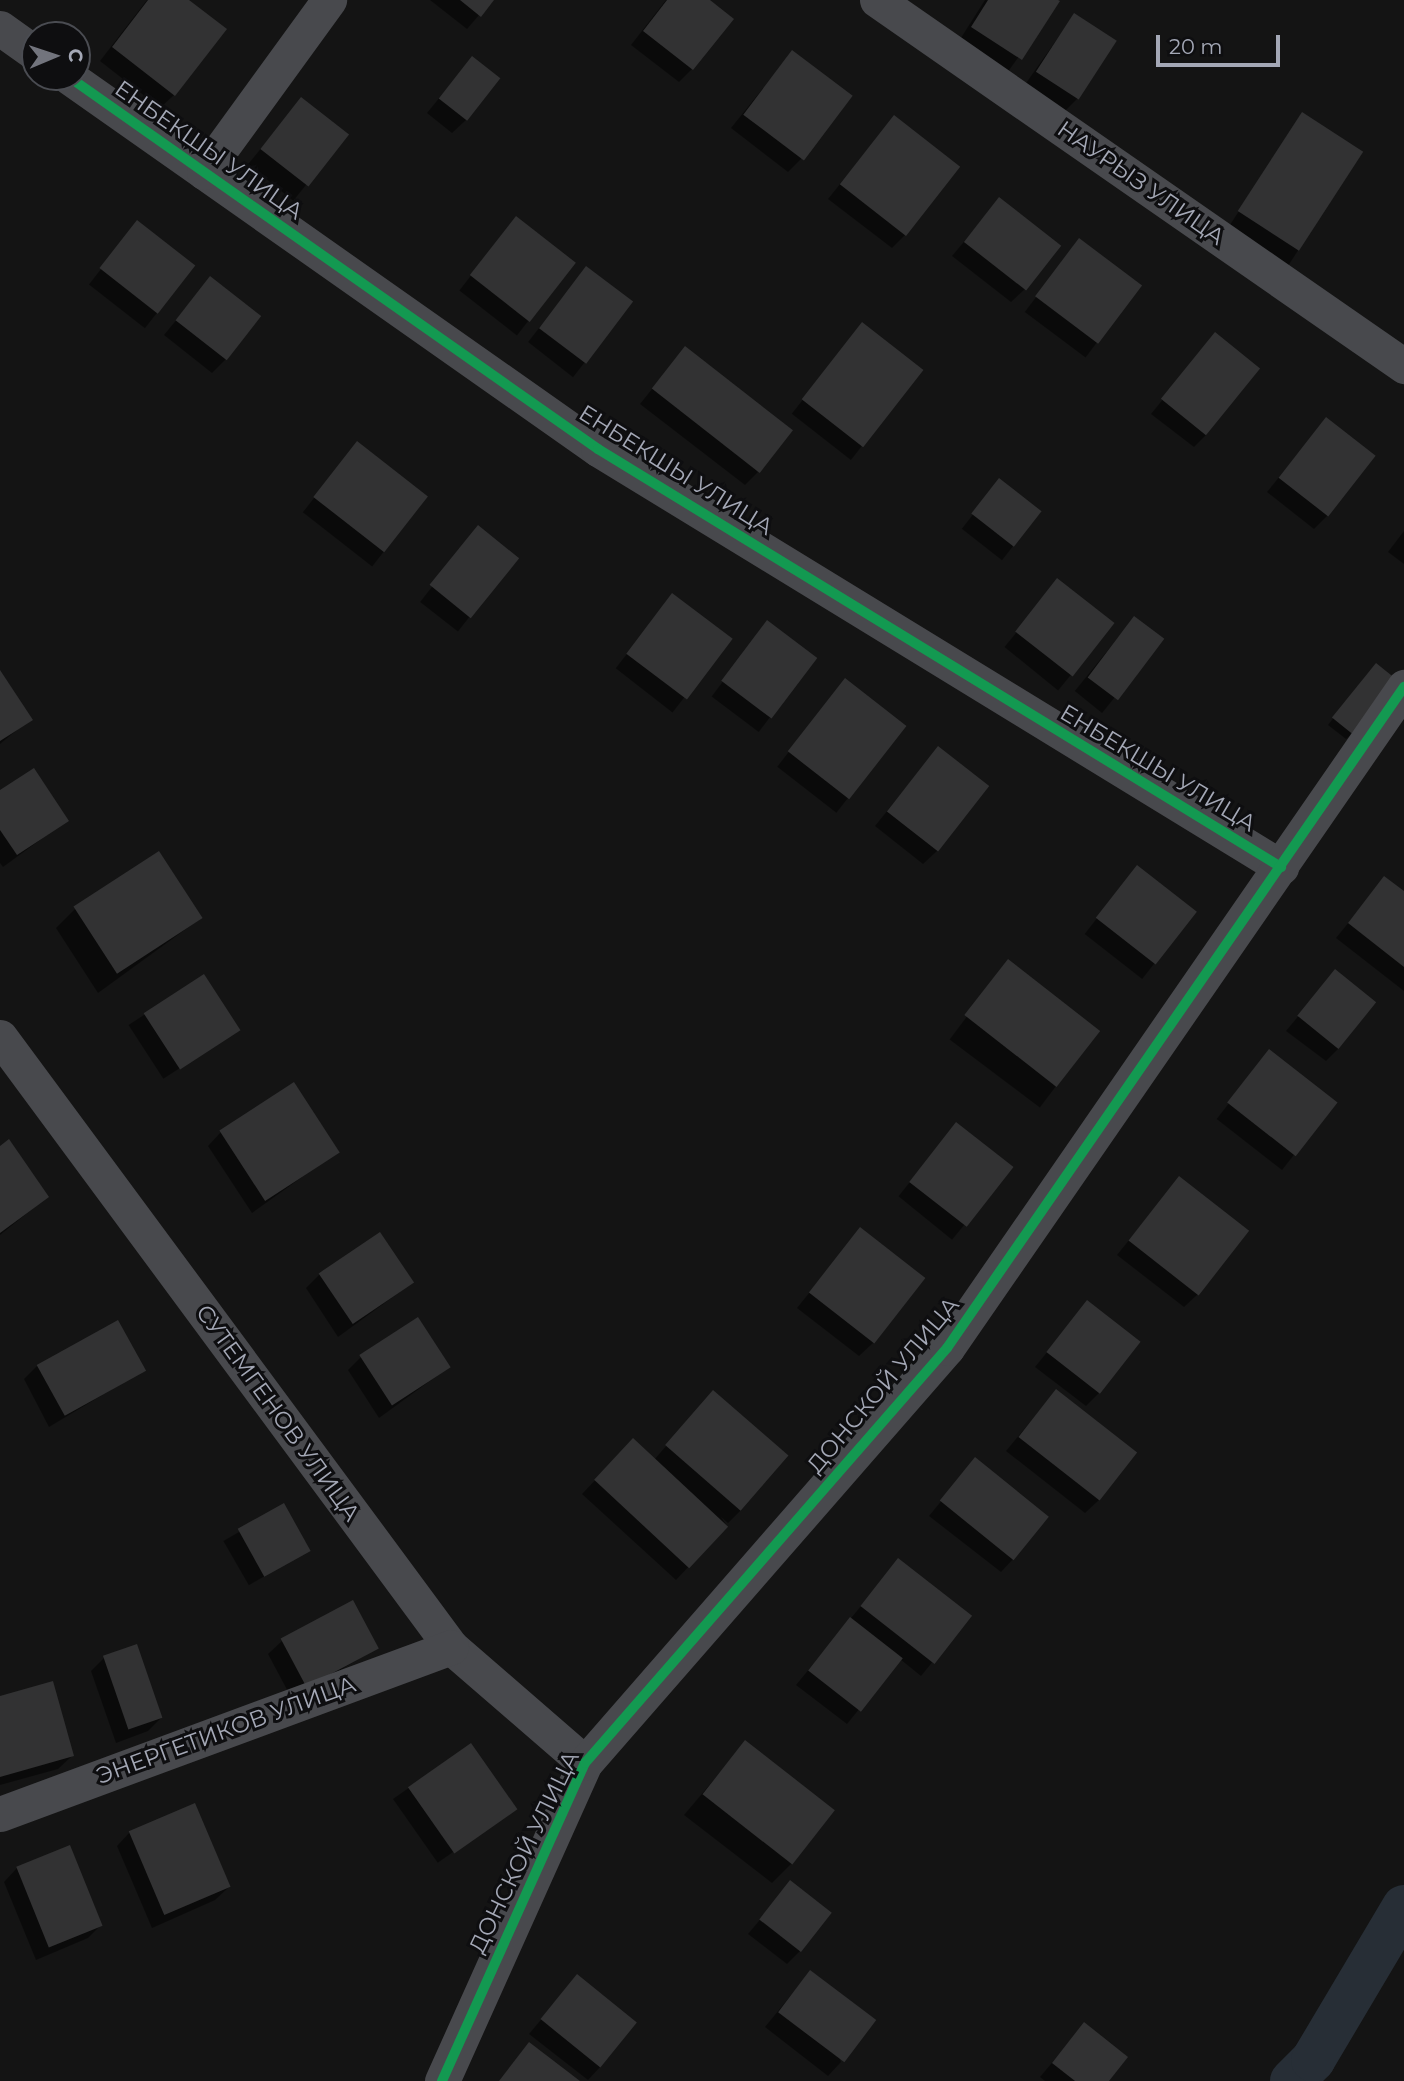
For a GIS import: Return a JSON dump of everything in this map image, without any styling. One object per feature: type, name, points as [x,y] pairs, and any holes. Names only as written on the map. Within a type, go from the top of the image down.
[{"type":"street","points":[[204,172],[329,0]]},
{"type":"street","name":"НАУРЫЗ УЛИЦА","points":[[877,0],[1404,366]]},
{"type":"street","points":[[0,28],[21,43]]},
{"type":"street","name":"ЕНБЕКШЫ УЛИЦА","points":[[89,91],[598,449],[1281,867]]},
{"type":"street","name":"ДОНСКОЙ УЛИЦА","points":[[442,2081],[585,1763],[947,1348],[1404,687]]},
{"type":"street","name":"СУТЕМГЕНОВ УЛИЦА","points":[[0,1037],[451,1647],[585,1763]]},
{"type":"street","name":"ЭНЕРГЕТИКОВ УЛИЦА","points":[[0,1814],[451,1647]]},
{"type":"building","points":[[148,0],[189,0],[227,29],[175,96],[112,47]]},
{"type":"building","points":[[460,0],[494,0],[481,17]]},
{"type":"building","points":[[667,0],[710,0],[734,19],[693,70],[643,31]]},
{"type":"building","points":[[988,0],[1060,1],[1022,60],[971,27]]},
{"type":"building","points":[[1074,13],[1117,41],[1079,99],[1036,72]]},
{"type":"building","points":[[792,50],[853,96],[804,160],[743,115]]},
{"type":"building","points":[[472,56],[500,78],[467,121],[439,99]]},
{"type":"building","points":[[301,97],[349,135],[308,187],[260,149]]},
{"type":"building","points":[[1302,112],[1363,152],[1299,251],[1238,211]]},
{"type":"building","points":[[894,115],[960,167],[906,236],[840,184]]},
{"type":"building","points":[[999,197],[1061,246],[1026,291],[964,242]]},
{"type":"building","points":[[516,216],[576,263],[530,322],[470,275]]},
{"type":"building","points":[[137,220],[195,266],[158,314],[99,268]]},
{"type":"building","points":[[1079,238],[1142,286],[1098,344],[1035,296]]},
{"type":"building","points":[[586,266],[633,302],[586,364],[539,328]]},
{"type":"building","points":[[210,276],[261,316],[227,360],[176,320]]},
{"type":"building","points":[[862,322],[923,370],[863,447],[802,399]]},
{"type":"building","points":[[1215,332],[1260,369],[1206,435],[1161,399]]},
{"type":"building","points":[[685,346],[793,430],[760,473],[652,389]]},
{"type":"building","points":[[1326,417],[1376,456],[1328,516],[1279,478]]},
{"type":"building","points":[[357,441],[428,496],[384,552],[313,497]]},
{"type":"building","points":[[999,478],[1042,511],[1014,547],[971,513]]},
{"type":"building","points":[[478,525],[519,558],[471,618],[430,585]]},
{"type":"building","points":[[1057,578],[1115,623],[1073,677],[1015,632]]},
{"type":"building","points":[[672,593],[733,639],[687,699],[626,654]]},
{"type":"building","points":[[1134,616],[1164,639],[1118,700],[1088,677]]},
{"type":"building","points":[[767,620],[817,658],[772,719],[721,681]]},
{"type":"building","points":[[1376,663],[1396,679],[1352,734],[1332,717]]},
{"type":"building","points":[[0,670],[33,720],[0,741]]},
{"type":"building","points":[[845,678],[906,726],[849,799],[788,751]]},
{"type":"building","points":[[938,746],[989,786],[938,851],[887,811]]},
{"type":"building","points":[[34,768],[69,821],[17,855],[0,830],[0,790]]},
{"type":"building","points":[[159,851],[203,918],[117,974],[73,907]]},
{"type":"building","points":[[1137,865],[1197,912],[1156,965],[1096,918]]},
{"type":"building","points":[[1384,876],[1404,891],[1404,967],[1348,923]]},
{"type":"building","points":[[1008,959],[1100,1031],[1056,1087],[964,1015]]},
{"type":"building","points":[[1335,969],[1376,1002],[1338,1049],[1297,1016]]},
{"type":"building","points":[[204,974],[240,1030],[180,1069],[144,1013]]},
{"type":"building","points":[[1269,1049],[1338,1103],[1296,1156],[1227,1103]]},
{"type":"building","points":[[294,1082],[340,1152],[265,1201],[219,1130]]},
{"type":"building","points":[[956,1122],[1014,1167],[967,1227],[909,1182]]},
{"type":"building","points":[[9,1139],[49,1197],[0,1233],[0,1146]]},
{"type":"building","points":[[1179,1176],[1249,1231],[1199,1295],[1129,1241]]},
{"type":"building","points":[[860,1227],[925,1278],[874,1344],[809,1292]]},
{"type":"building","points":[[380,1232],[414,1283],[353,1324],[319,1273]]},
{"type":"building","points":[[1087,1300],[1141,1342],[1100,1394],[1046,1352]]},
{"type":"building","points":[[418,1317],[451,1367],[392,1405],[359,1355]]},
{"type":"building","points":[[118,1320],[146,1371],[65,1416],[37,1365]]},
{"type":"building","points":[[1056,1389],[1137,1452],[1100,1500],[1018,1437]]},
{"type":"building","points":[[713,1390],[788,1456],[741,1511],[665,1445]]},
{"type":"building","points":[[633,1438],[728,1527],[689,1568],[594,1480]]},
{"type":"building","points":[[975,1457],[1049,1517],[1014,1560],[940,1501]]},
{"type":"building","points":[[284,1503],[311,1551],[264,1577],[238,1529]]},
{"type":"building","points":[[898,1558],[972,1616],[935,1664],[860,1606]]},
{"type":"building","points":[[353,1600],[379,1649],[306,1687],[281,1638]]},
{"type":"building","points":[[850,1617],[903,1658],[861,1712],[808,1671]]},
{"type":"building","points":[[137,1644],[162,1718],[128,1729],[103,1656]]},
{"type":"building","points":[[53,1681],[74,1756],[0,1777],[0,1696]]},
{"type":"building","points":[[745,1740],[835,1810],[792,1865],[703,1794]]},
{"type":"building","points":[[471,1743],[517,1809],[454,1854],[408,1787]]},
{"type":"building","points":[[195,1803],[231,1887],[164,1915],[129,1831]]},
{"type":"building","points":[[70,1845],[103,1926],[49,1947],[16,1867]]},
{"type":"building","points":[[790,1880],[832,1913],[801,1952],[759,1919]]},
{"type":"building","points":[[810,1970],[876,2020],[844,2062],[778,2012]]},
{"type":"building","points":[[577,1974],[637,2022],[600,2068],[540,2019]]},
{"type":"building","points":[[1084,2022],[1128,2057],[1109,2081],[1075,2081],[1052,2063]]},
{"type":"building","points":[[529,2042],[580,2081],[499,2081]]},
{"type":"waterway","points":[[1292,2081],[1313,2060],[1404,1907]]},
{"type":"cycle path","points":[[89,91],[598,449],[1281,867]]},
{"type":"cycle path","points":[[442,2081],[585,1763],[947,1348],[1404,687]]}]
